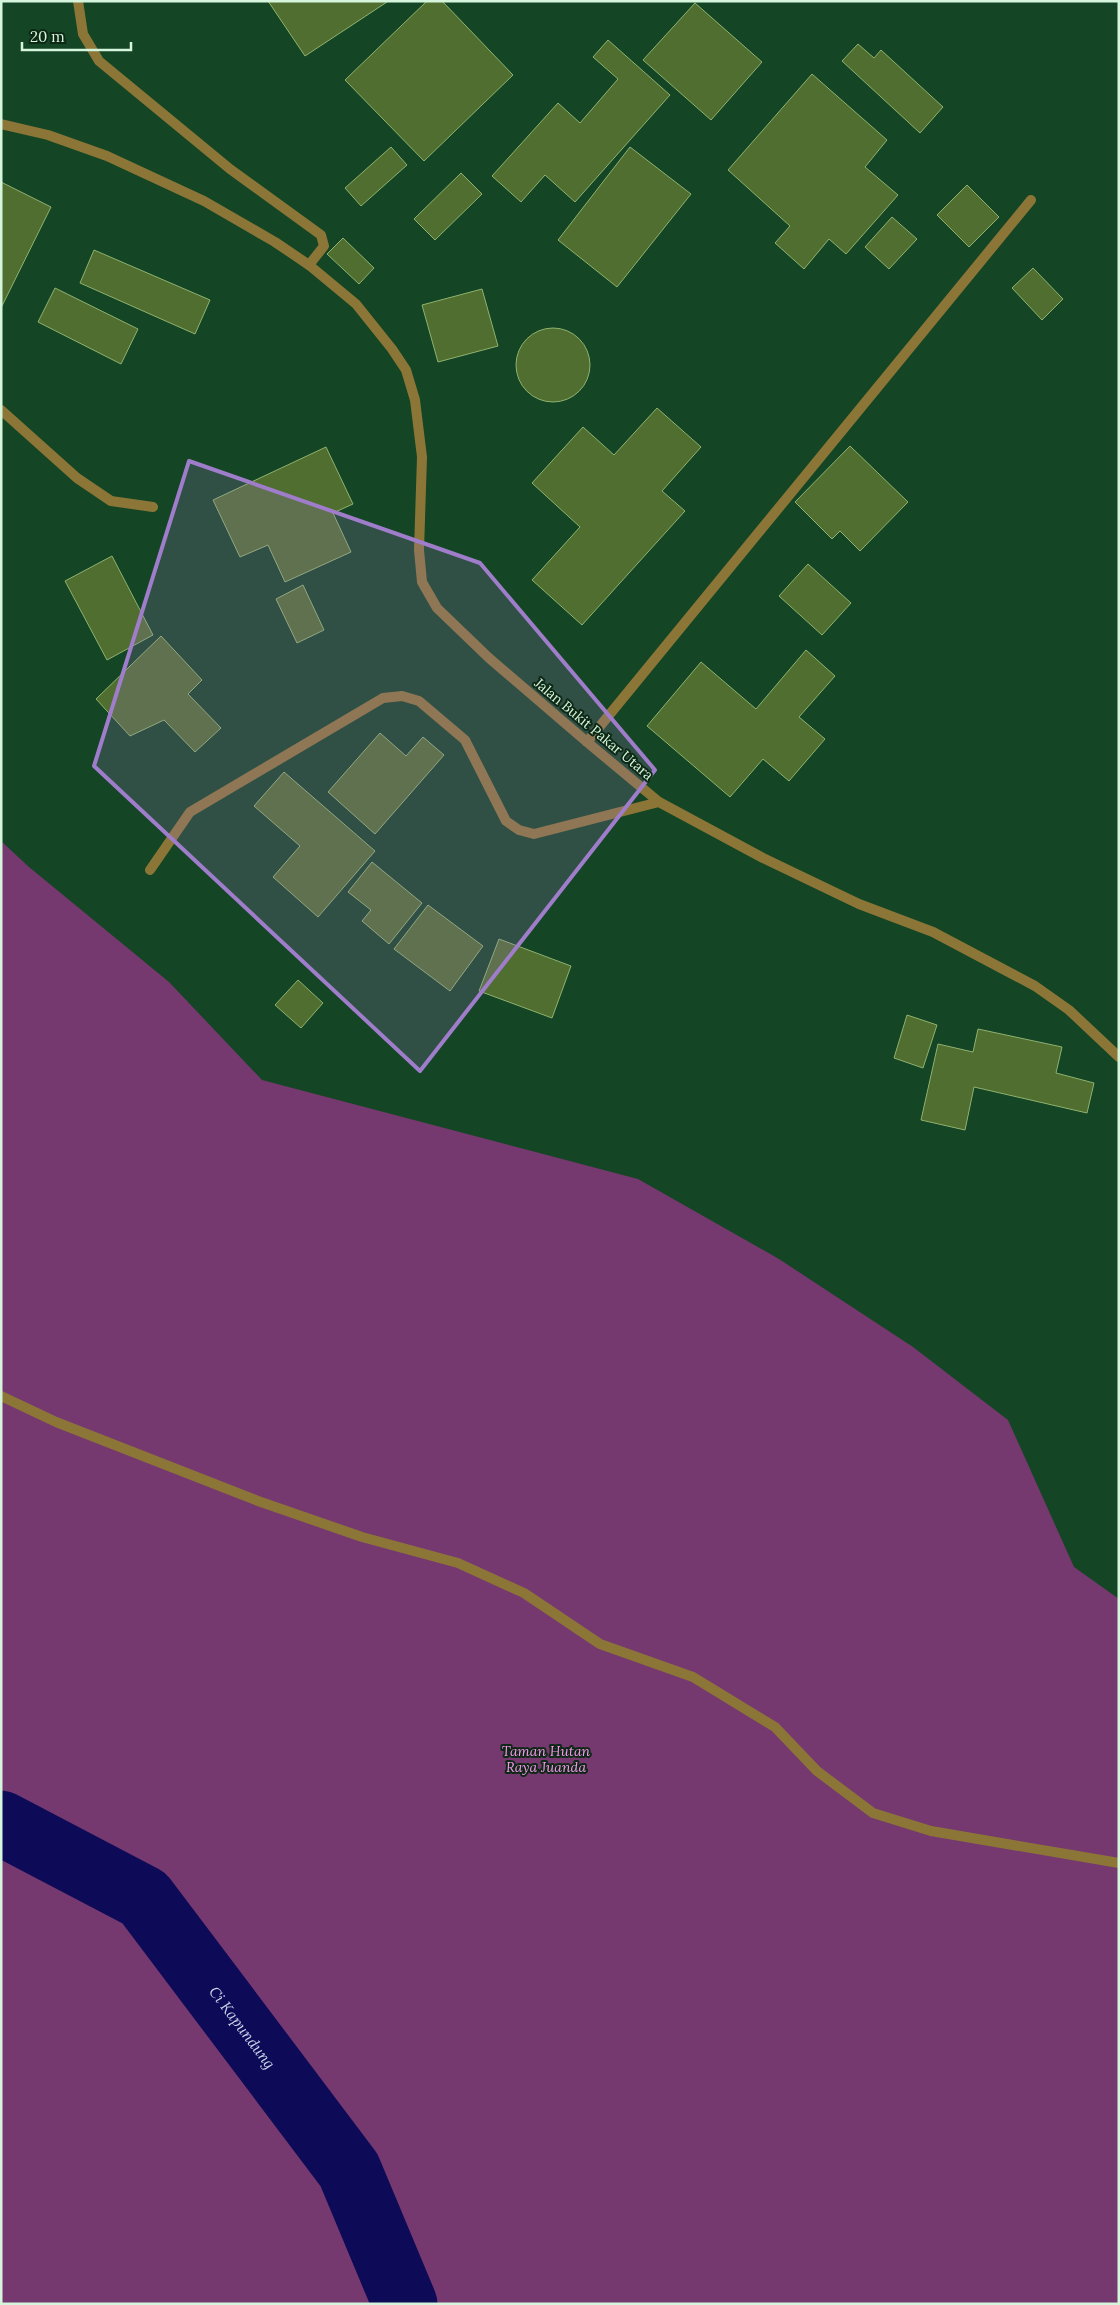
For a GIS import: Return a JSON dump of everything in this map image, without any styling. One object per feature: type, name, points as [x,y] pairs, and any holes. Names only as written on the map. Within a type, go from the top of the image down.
[{"type":"street","points":[[78,1],[83,34],[99,61],[230,169],[321,235],[324,246],[309,265]]},
{"type":"street","name":"Jalan Bukit Pakar Utara","points":[[1,124],[48,135],[106,156],[204,201],[275,242],[309,265],[356,304],[392,349],[406,370],[416,400],[422,457],[419,550],[422,582],[437,608],[489,658],[587,742],[660,802],[771,862],[859,904],[933,932],[1001,967],[1069,1010],[1119,1057]]},
{"type":"street","points":[[587,742],[1031,200]]},
{"type":"street","points":[[1,410],[77,478],[111,501],[154,507]]},
{"type":"street","points":[[150,870],[190,812],[383,698],[402,696],[419,701],[465,740],[506,821],[519,830],[534,834],[660,802]]},
{"type":"street","points":[[1,1396],[56,1422],[258,1501],[362,1537],[458,1563],[524,1593],[600,1644],[693,1677],[766,1722],[817,1771],[873,1813],[932,1831],[1119,1863]]},
{"type":"highlighted area","points":[[189,461],[480,563],[655,770],[420,1071],[94,766]]},
{"type":"green space","name":"Taman Hutan Raya Juanda","points":[[1,841],[29,867],[169,982],[262,1080],[638,1179],[779,1259],[913,1347],[1008,1420],[1074,1567],[1119,1599],[1119,2304],[1,2304]]},
{"type":"building","points":[[268,1],[387,1],[387,2],[305,56]]},
{"type":"building","points":[[427,1],[442,1],[513,75],[424,161],[345,80]]},
{"type":"building","points":[[695,3],[762,62],[711,120],[643,60]]},
{"type":"building","points":[[608,40],[670,95],[575,202],[545,175],[521,202],[492,176],[558,103],[580,123],[618,79],[593,57]]},
{"type":"building","points":[[858,44],[874,58],[881,50],[943,107],[920,133],[842,61]]},
{"type":"building","points":[[812,74],[887,140],[865,167],[898,195],[846,254],[829,239],[804,269],[775,243],[790,226],[728,170]]},
{"type":"building","points":[[391,147],[407,165],[361,206],[345,188]]},
{"type":"building","points":[[630,147],[691,194],[617,287],[558,240]]},
{"type":"building","points":[[461,173],[482,194],[435,240],[414,219]]},
{"type":"building","points":[[1,182],[51,207],[1,308]]},
{"type":"building","points":[[967,185],[999,217],[969,247],[937,215]]},
{"type":"building","points":[[892,217],[917,239],[889,269],[865,247]]},
{"type":"building","points":[[343,238],[374,268],[359,284],[327,254]]},
{"type":"building","points":[[94,250],[210,300],[195,334],[80,283]]},
{"type":"building","points":[[1033,268],[1063,299],[1042,320],[1012,288]]},
{"type":"building","points":[[55,288],[138,329],[121,364],[38,322]]},
{"type":"building","points":[[482,289],[498,346],[438,362],[422,305]]},
{"type":"building","points":[[553,328],[567,331],[579,339],[587,351],[590,365],[587,379],[579,391],[567,399],[553,402],[539,399],[527,391],[519,379],[516,365],[519,351],[527,339],[539,331]]},
{"type":"building","points":[[657,408],[701,447],[662,491],[685,511],[582,625],[532,580],[580,527],[532,483],[583,427],[614,455]]},
{"type":"building","points":[[850,446],[908,502],[860,551],[840,531],[832,539],[795,502]]},
{"type":"building","points":[[326,447],[353,504],[333,513],[351,552],[285,582],[268,545],[240,557],[213,500]]},
{"type":"building","points":[[112,556],[153,635],[107,660],[65,581]]},
{"type":"building","points":[[808,564],[851,603],[822,635],[779,596]]},
{"type":"building","points":[[303,585],[324,630],[297,643],[276,599]]},
{"type":"building","points":[[161,636],[202,680],[188,694],[221,728],[195,752],[164,720],[130,736],[96,699]]},
{"type":"building","points":[[806,650],[835,676],[799,717],[825,739],[789,781],[763,759],[730,797],[647,726],[701,662],[756,709]]},
{"type":"building","points":[[380,733],[406,756],[423,737],[444,755],[375,834],[328,792]]},
{"type":"building","points":[[284,772],[375,851],[318,917],[273,877],[300,846],[254,806]]},
{"type":"building","points":[[372,862],[422,903],[389,944],[362,921],[371,910],[348,892]]},
{"type":"building","points":[[428,905],[483,946],[450,991],[394,949]]},
{"type":"building","points":[[499,939],[571,966],[552,1018],[479,991]]},
{"type":"building","points":[[298,980],[323,1003],[301,1028],[275,1005]]},
{"type":"building","points":[[907,1015],[937,1025],[923,1068],[894,1058]]},
{"type":"building","points":[[978,1029],[1062,1047],[1056,1073],[1094,1083],[1087,1113],[974,1087],[965,1130],[921,1120],[938,1044],[973,1052]]},
{"type":"waterway","name":"Ci Kapundung","points":[[1,1823],[144,1898],[349,2170],[405,2304]]}]
